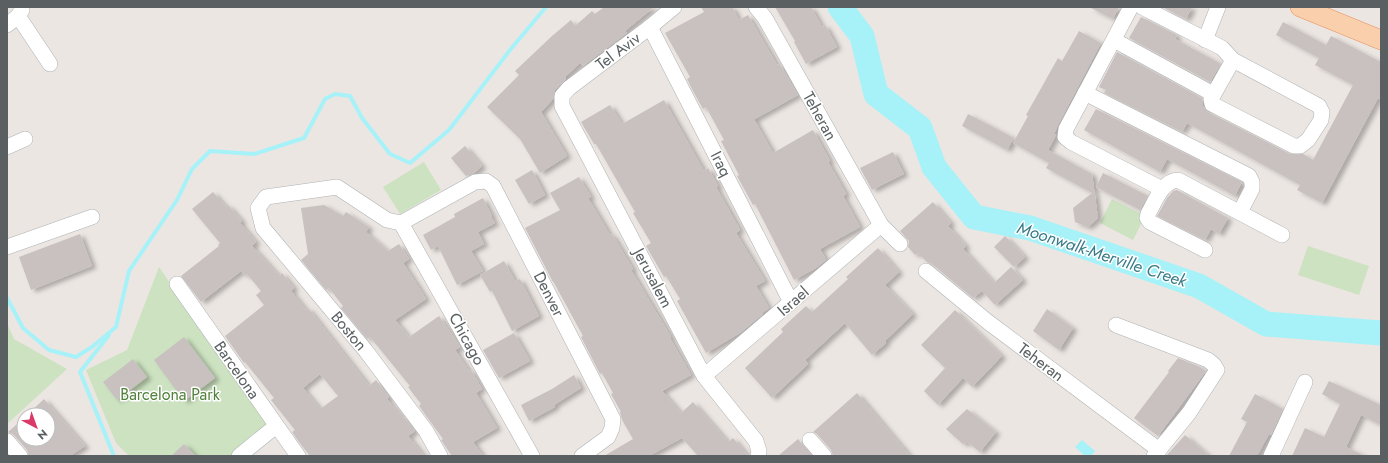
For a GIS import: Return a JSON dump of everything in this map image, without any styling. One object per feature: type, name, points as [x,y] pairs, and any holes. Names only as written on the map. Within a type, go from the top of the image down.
[{"type":"main road","points":[[1307,8],[1381,40]]},
{"type":"street","name":"Tel Aviv","points":[[562,96],[569,88],[674,7]]},
{"type":"street","name":"Teheran","points":[[756,7],[765,18],[881,225],[900,244]]},
{"type":"street","points":[[1131,7],[1066,129],[1065,137],[1071,142],[1162,189]]},
{"type":"street","points":[[1142,7],[1222,48],[1233,60],[1319,106],[1322,112],[1320,120],[1308,140],[1300,146],[1294,146],[1212,104],[1211,99],[1213,94],[1233,60]]},
{"type":"street","points":[[1205,40],[1218,7]]},
{"type":"street","points":[[17,14],[50,64]]},
{"type":"street","name":"Iraq","points":[[650,27],[791,302]]},
{"type":"street","points":[[1114,40],[1213,94]]},
{"type":"street","points":[[1085,93],[1249,176],[1252,182],[1252,189],[1240,212]]},
{"type":"street","name":"Jerusalem","points":[[562,96],[562,106],[704,376],[756,441],[759,453]]},
{"type":"street","points":[[7,147],[25,139]]},
{"type":"street","points":[[1205,250],[1150,222],[1147,218],[1162,189],[1173,180],[1178,180],[1282,235]]},
{"type":"street","name":"Denver","points":[[401,223],[476,182],[486,181],[493,186],[613,419],[612,428],[608,437],[582,456]]},
{"type":"street","name":"Boston","points":[[401,223],[387,220],[337,187],[266,197],[258,208],[263,228],[366,351],[426,431],[440,456]]},
{"type":"street","points":[[7,248],[92,217]]},
{"type":"street","name":"Chicago","points":[[401,223],[532,456]]},
{"type":"street","name":"Israel","points":[[704,376],[881,225]]},
{"type":"street","name":"Teheran","points":[[926,271],[988,322],[1156,453]]},
{"type":"street","name":"Barcelona","points":[[177,284],[298,456]]},
{"type":"street","points":[[1116,325],[1208,360],[1217,370],[1189,413],[1156,453]]},
{"type":"street","points":[[1271,456],[1305,382]]},
{"type":"street","points":[[240,456],[276,426]]},
{"type":"street","points":[[810,440],[824,456]]},
{"type":"street","points":[[7,441],[20,456]]},
{"type":"green space","points":[[424,162],[441,190],[400,214],[383,187]]},
{"type":"green space","points":[[1112,199],[1145,216],[1133,240],[1100,223]]},
{"type":"green space","points":[[1308,246],[1369,266],[1359,295],[1298,275]]},
{"type":"green space","name":"Barcelona Park","points":[[159,267],[269,427],[235,456],[129,456],[116,443],[86,370],[127,350]]},
{"type":"green space","points":[[7,323],[14,339],[67,369],[26,407],[16,407],[16,416],[7,424]]},
{"type":"water","points":[[1082,440],[1095,451],[1091,456],[1085,456],[1075,447]]},
{"type":"building","points":[[604,7],[654,7],[625,31],[627,33],[583,66],[580,63],[565,77],[566,79],[555,90],[553,99],[541,112],[567,156],[540,173],[520,139],[487,107],[519,75],[515,71],[552,36],[571,20],[575,26],[592,11],[595,14]]},
{"type":"building","points":[[701,7],[732,7],[739,20],[748,15],[777,65],[780,64],[798,95],[755,119],[755,121],[773,153],[813,130],[830,161],[828,162],[846,194],[843,196],[860,227],[820,249],[826,260],[816,268],[794,280],[755,204],[753,205],[737,176],[739,175],[721,141],[724,140],[706,107],[703,109],[693,91],[687,79],[690,77],[665,33],[704,12]]},
{"type":"building","points":[[775,7],[811,7],[822,27],[825,25],[837,47],[806,64],[794,42],[795,41]]},
{"type":"building","points":[[1089,7],[1119,7],[1113,19]]},
{"type":"building","points":[[1162,7],[1192,7],[1186,19]]},
{"type":"building","points":[[1141,17],[1177,35],[1175,39],[1221,64],[1210,82],[1129,38]]},
{"type":"building","points":[[1283,22],[1326,45],[1331,36],[1381,62],[1381,100],[1378,98],[1322,203],[1297,190],[1300,185],[1187,123],[1182,132],[1104,93],[1106,90],[1099,87],[1117,52],[1202,98],[1203,106],[1208,112],[1290,154],[1303,154],[1313,160],[1353,85],[1315,65],[1319,58],[1276,35]]},
{"type":"building","points":[[1079,31],[1101,43],[1058,125],[1054,134],[1056,135],[1048,150],[1092,174],[1098,218],[1088,227],[1075,222],[1073,208],[1092,193],[1046,168],[1049,163],[1013,143],[1028,116],[1026,115],[1058,58],[1062,61]]},
{"type":"building","points":[[664,100],[704,171],[708,168],[718,186],[716,187],[740,230],[736,233],[765,281],[756,286],[769,308],[740,333],[706,353],[677,301],[680,299],[666,276],[664,277],[646,246],[651,243],[633,213],[635,212],[596,144],[594,144],[581,122],[610,105],[622,124]]},
{"type":"building","points":[[1096,109],[1242,182],[1235,196],[1167,159],[1160,172],[1084,130]]},
{"type":"building","points":[[968,114],[1014,138],[1007,150],[962,126]]},
{"type":"building","points":[[465,146],[482,166],[474,173],[466,176],[451,158]]},
{"type":"building","points":[[893,152],[904,174],[872,190],[860,168]]},
{"type":"building","points":[[532,170],[545,195],[529,204],[515,180]]},
{"type":"building","points":[[1103,173],[1148,196],[1140,210],[1096,187]]},
{"type":"building","points":[[579,177],[591,197],[588,198],[610,235],[612,234],[633,269],[631,270],[671,337],[670,338],[691,375],[662,391],[681,413],[693,402],[728,442],[733,438],[748,456],[698,456],[682,438],[649,456],[604,456],[633,439],[622,420],[621,412],[611,394],[613,393],[602,373],[600,374],[581,337],[583,336],[525,228],[560,210],[550,193]]},
{"type":"building","points":[[1177,190],[1228,218],[1219,234],[1211,229],[1205,240],[1157,216],[1167,198],[1173,191]]},
{"type":"building","points":[[213,192],[226,207],[228,205],[242,221],[240,223],[256,242],[252,246],[279,276],[282,273],[294,288],[291,291],[306,310],[308,308],[369,386],[376,380],[389,397],[387,399],[415,431],[408,436],[424,456],[310,456],[292,432],[295,430],[271,400],[274,398],[245,362],[244,363],[225,336],[264,305],[256,295],[261,291],[247,274],[245,276],[241,271],[201,302],[181,276],[219,246],[218,245],[220,243],[192,209]],"holes":[[[320,374],[338,396],[320,409],[303,388]]]},
{"type":"building","points":[[483,198],[495,223],[478,232],[484,244],[471,251],[483,271],[457,285],[438,246],[431,250],[423,235],[455,217],[454,214]]},
{"type":"building","points":[[933,202],[951,223],[948,226],[966,246],[963,249],[994,283],[1011,267],[1023,280],[995,305],[982,291],[973,298],[932,264],[927,262],[918,253],[915,255],[908,247],[909,241],[900,231]]},
{"type":"building","points":[[324,205],[343,216],[346,212],[369,227],[366,232],[388,251],[399,244],[409,259],[403,263],[426,299],[395,320],[409,337],[439,316],[459,345],[460,347],[455,350],[469,371],[471,370],[482,389],[476,393],[497,428],[473,442],[483,456],[452,456],[441,440],[443,439],[419,406],[421,404],[408,387],[410,386],[370,337],[367,339],[341,308],[343,306],[329,288],[326,290],[301,260],[308,254],[301,208]]},
{"type":"building","points":[[80,234],[92,266],[31,290],[19,257]]},
{"type":"building","points":[[1005,236],[1025,257],[1014,267],[994,247]]},
{"type":"building","points":[[878,248],[899,272],[885,285],[913,314],[885,341],[886,343],[872,355],[845,323],[805,360],[808,364],[772,398],[745,368],[783,332],[781,329],[806,306],[812,312],[848,279],[846,277]]},
{"type":"building","points":[[504,261],[515,281],[520,279],[539,316],[512,331],[492,291],[490,292],[480,275]]},
{"type":"building","points":[[1047,309],[1073,328],[1059,350],[1033,331]]},
{"type":"building","points":[[955,310],[1002,356],[972,387],[963,378],[938,405],[924,391],[945,368],[921,345]]},
{"type":"building","points":[[514,333],[530,361],[499,378],[483,350]]},
{"type":"building","points":[[184,337],[215,378],[184,401],[154,360]]},
{"type":"building","points":[[1178,358],[1206,371],[1158,436],[1134,418]]},
{"type":"building","points":[[133,359],[147,377],[117,400],[103,382]]},
{"type":"building","points":[[574,375],[581,388],[554,405],[555,407],[529,421],[521,405],[552,389]]},
{"type":"building","points":[[1329,381],[1381,405],[1381,425],[1361,415],[1346,447],[1365,456],[1292,456],[1305,428],[1324,437],[1340,404],[1322,394]]},
{"type":"building","points":[[857,393],[910,456],[833,456],[831,450],[817,434],[813,432]]},
{"type":"building","points":[[1255,394],[1283,409],[1271,435],[1269,434],[1257,456],[1229,456],[1247,422],[1241,419]]},
{"type":"building","points":[[44,399],[51,407],[36,407]]},
{"type":"building","points":[[967,409],[996,432],[980,452],[967,442],[963,444],[946,429]]},
{"type":"building","points":[[56,413],[85,446],[70,456],[29,456],[24,447],[56,447]]},
{"type":"building","points":[[16,425],[16,437],[8,432]]},
{"type":"building","points":[[1185,435],[1209,456],[1166,456]]},
{"type":"building","points":[[798,439],[812,456],[778,456]]},
{"type":"building","points":[[184,444],[196,456],[171,456]]},
{"type":"waterway","name":"Moonwalk-Merville Creek","points":[[7,298],[23,328],[49,350],[76,357],[92,347],[116,327],[129,271],[177,200],[192,169],[210,151],[254,154],[304,138],[325,99],[335,94],[350,96],[362,118],[390,154],[410,163],[449,130],[510,50],[546,7]]},
{"type":"waterway","name":"Moonwalk-Merville Creek","points":[[840,7],[862,36],[876,94],[920,128],[934,167],[974,217],[1030,228],[1199,286],[1266,324],[1381,333]]},
{"type":"waterway","name":"Moonwalk-Merville Creek","points":[[109,335],[80,372],[114,456]]}]
